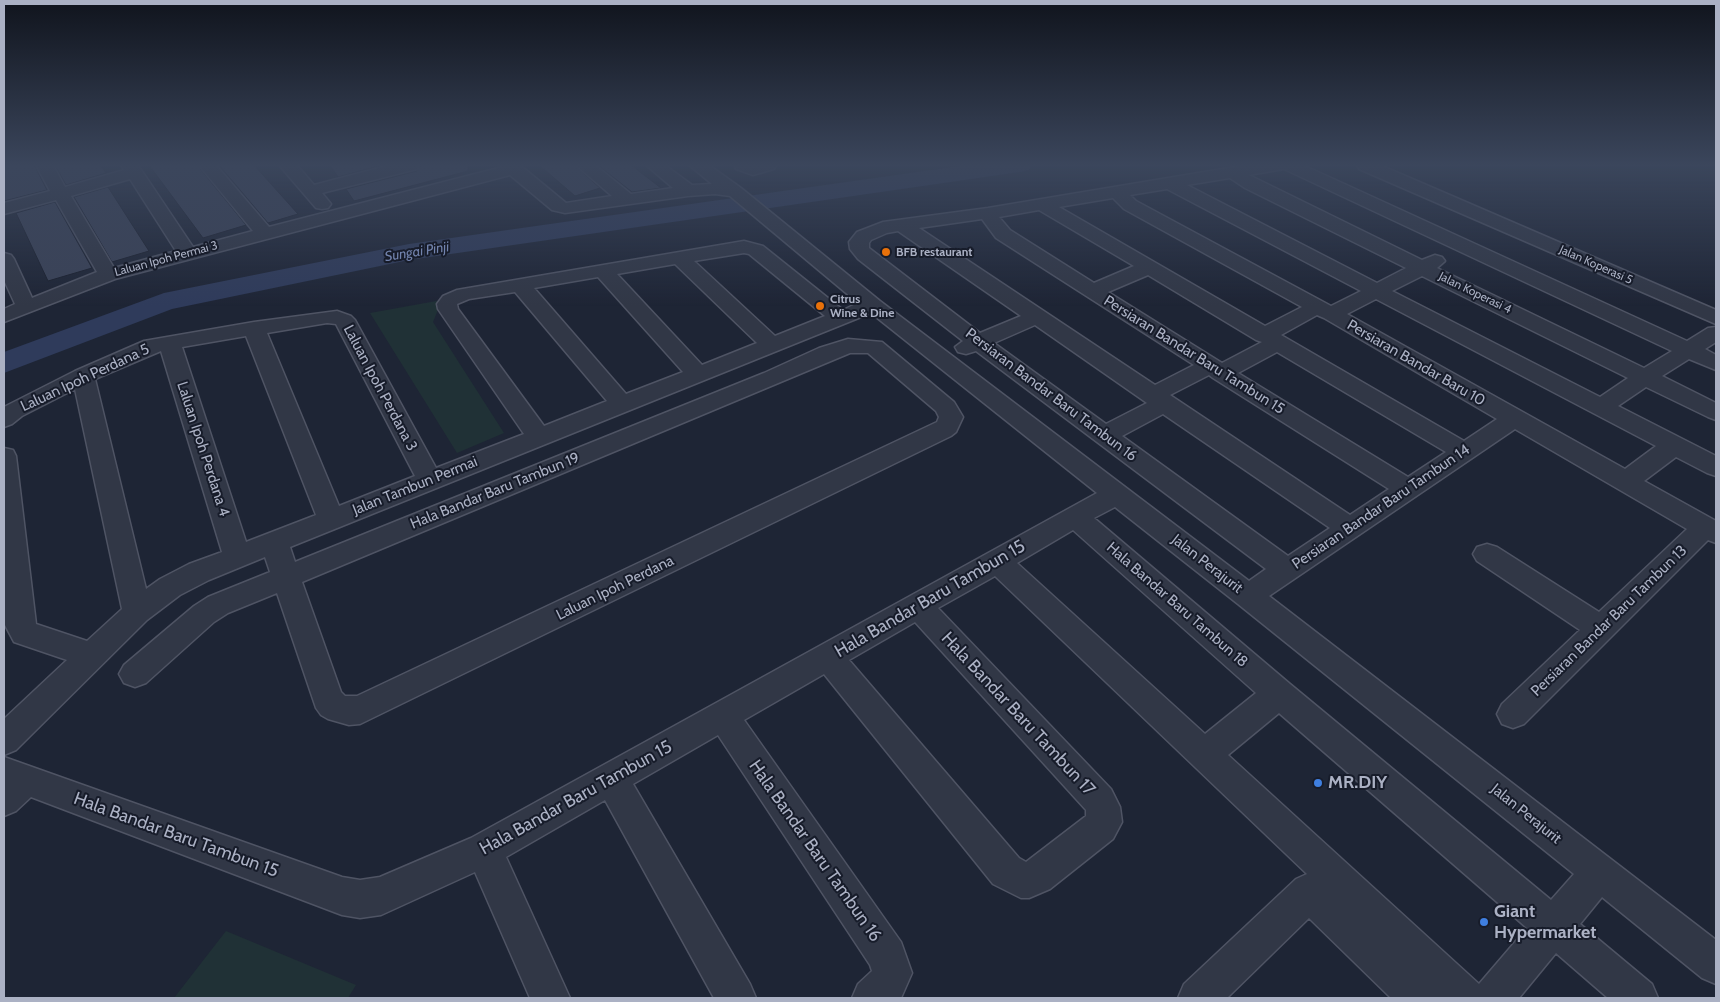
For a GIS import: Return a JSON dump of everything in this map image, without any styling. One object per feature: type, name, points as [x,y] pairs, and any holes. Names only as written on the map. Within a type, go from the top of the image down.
[{"type":"street","points":[[72,212],[108,275]]},
{"type":"street","points":[[160,212],[187,253]]},
{"type":"street","points":[[246,212],[264,233]]},
{"type":"street","points":[[329,212],[332,215]]},
{"type":"street","name":"Laluan Ipoh Permai 3","points":[[4,316],[108,275],[344,212]]},
{"type":"street","name":"Jalan Perajurit","points":[[759,212],[873,305],[1248,596],[1716,964]]},
{"type":"street","points":[[901,225],[995,212]]},
{"type":"street","points":[[1055,212],[1464,452]]},
{"type":"street","name":"Persiaran Bandar Baru 10","points":[[1142,212],[1324,311],[1711,530]]},
{"type":"street","points":[[1225,212],[1716,466]]},
{"type":"street","name":"Jalan Koperasi 4","points":[[1309,212],[1716,412]]},
{"type":"street","points":[[1390,212],[1716,363]]},
{"type":"street","name":"Jalan Koperasi 5","points":[[1473,212],[1716,318]]},
{"type":"street","name":"Persiaran Bandar Baru Tambun 15","points":[[988,213],[1003,234],[1215,370],[1408,489]]},
{"type":"street","points":[[901,225],[1350,528]]},
{"type":"street","name":"Persiaran Bandar Baru Tambun 16","points":[[901,225],[872,231],[864,236],[860,242],[860,249],[865,255],[978,342],[1287,570]]},
{"type":"street","points":[[1104,435],[1159,399],[1270,339],[1324,311],[1377,290],[1506,226]]},
{"type":"street","points":[[539,437],[448,309],[447,304],[456,296],[739,248],[753,249],[840,318]]},
{"type":"street","points":[[679,258],[772,345]]},
{"type":"street","points":[[4,259],[26,306]]},
{"type":"street","points":[[1092,291],[1149,267]]},
{"type":"street","points":[[603,271],[698,374]]},
{"type":"street","points":[[520,285],[622,404]]},
{"type":"street","name":"Jalan Tambun Permai","points":[[4,740],[137,612],[170,587],[199,572],[873,305]]},
{"type":"street","name":"Laluan Ipoh Perdana 3","points":[[169,342],[327,316],[342,318],[430,480]]},
{"type":"street","points":[[942,357],[1037,317]]},
{"type":"street","points":[[254,328],[331,519]]},
{"type":"street","points":[[1601,407],[1644,377],[1716,334]]},
{"type":"street","name":"Laluan Ipoh Perdana 5","points":[[4,419],[14,411],[83,376],[135,352],[169,342]]},
{"type":"street","name":"Laluan Ipoh Perdana 4","points":[[169,342],[237,556]]},
{"type":"street","name":"Hala Bandar Baru Tambun 19","points":[[135,674],[208,610],[772,378],[827,353],[848,346],[874,347]]},
{"type":"street","name":"Laluan Ipoh Perdana","points":[[274,542],[327,698],[332,705],[349,711],[371,706],[947,426],[951,416],[946,407],[874,347]]},
{"type":"street","points":[[83,376],[137,612]]},
{"type":"street","name":"Persiaran Bandar Baru Tambun 14","points":[[1248,596],[1514,419]]},
{"type":"street","points":[[1625,482],[1675,445]]},
{"type":"street","points":[[4,456],[20,625],[26,633],[38,639],[91,655]]},
{"type":"street","name":"Hala Bandar Baru Tambun 15","points":[[11,784],[351,898],[381,896],[484,850],[1116,494]]},
{"type":"street","name":"Hala Bandar Baru Tambun 18","points":[[1075,517],[1279,694],[1638,998]]},
{"type":"street","name":"Persiaran Bandar Baru Tambun 13","points":[[1513,714],[1600,628],[1711,530]]},
{"type":"street","points":[[1487,554],[1600,628]]},
{"type":"street","points":[[997,561],[1465,998]]},
{"type":"street","name":"Hala Bandar Baru Tambun 17","points":[[828,657],[1006,871],[1012,877],[1021,880],[1029,880],[1037,876],[1100,827],[1104,822],[1105,814],[1099,800],[918,606]]},
{"type":"street","points":[[1205,754],[1279,694]]},
{"type":"street","name":"Hala Bandar Baru Tambun 16","points":[[722,716],[887,956],[892,973],[878,994]]},
{"type":"street","points":[[611,779],[736,998]]},
{"type":"street","points":[[484,850],[550,998]]},
{"type":"street","points":[[1493,998],[1598,872]]},
{"type":"street","points":[[1198,998],[1309,892],[1420,998]]},
{"type":"shaded area","points":[[442,300],[433,322],[504,433],[457,453],[370,313]]},
{"type":"shaded area","points":[[226,931],[356,985],[348,998],[174,998]]},
{"type":"building","points":[[60,212],[92,268],[48,281],[16,213]]},
{"type":"building","points":[[83,212],[124,212],[149,251],[112,262]]},
{"type":"building","points":[[184,212],[235,212],[246,225],[203,238]]},
{"type":"building","points":[[259,212],[296,212],[298,214],[268,223]]},
{"type":"waterway","name":"Sungai Pinji","points":[[4,363],[164,302],[409,252],[692,212]]},
{"type":"place","name":"BFB restaurant","points":[[886,252]]},
{"type":"place","name":"Citrus Wine & Dine","points":[[820,306]]},
{"type":"place","name":"MR.DIY","points":[[1318,783]]},
{"type":"place","name":"Giant Hypermarket","points":[[1484,922]]}]
